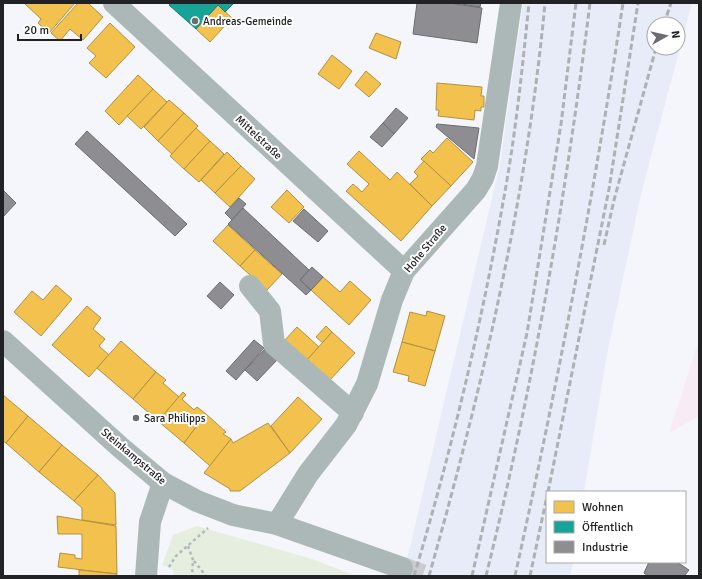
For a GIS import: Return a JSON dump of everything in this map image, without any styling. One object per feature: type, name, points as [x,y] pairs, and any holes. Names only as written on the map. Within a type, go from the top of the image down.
[{"type":"street","name":"Mittelstraße","points":[[114,3],[404,271]]},
{"type":"street","name":"Hohe Straße","points":[[277,524],[308,474],[346,425],[353,413],[367,384],[392,300],[404,271],[476,190],[483,178],[487,166],[511,3]]},
{"type":"street","points":[[250,286],[270,311],[274,344],[353,413]]},
{"type":"street","name":"Steinkampstraße","points":[[3,341],[117,444],[163,483],[197,501],[233,515],[277,524],[402,568]]},
{"type":"street","points":[[157,573],[150,522],[163,483]]},
{"type":"path","points":[[157,573],[208,528],[233,515]]},
{"type":"path","points":[[188,546],[194,560],[206,576]]},
{"type":"path","points":[[192,576],[194,560]]},
{"type":"shaded area","points":[[523,3],[692,3],[686,25],[686,16],[646,16],[646,56],[678,56],[641,194],[607,354],[584,491],[546,491],[546,563],[573,563],[570,576],[402,576],[500,164]]},
{"type":"shaded area","points":[[699,339],[699,416],[669,433]]},
{"type":"shaded area","points":[[197,526],[312,559],[356,576],[174,576],[173,570],[162,565],[173,535]]},
{"type":"building: Wohnen","points":[[24,3],[75,3],[49,33],[38,23],[41,19]]},
{"type":"building: Wohnen","points":[[78,3],[88,3],[103,17],[83,40],[70,29],[60,41],[51,33]]},
{"type":"building: Wohnen","points":[[218,5],[232,18],[210,42],[196,29]]},
{"type":"building: Wohnen","points":[[110,23],[135,47],[106,78],[89,63],[96,56],[87,48]]},
{"type":"building: Wohnen","points":[[376,33],[401,42],[396,59],[369,48]]},
{"type":"building: Wohnen","points":[[332,55],[352,71],[339,89],[318,74]]},
{"type":"building: Wohnen","points":[[366,71],[381,84],[369,97],[355,85]]},
{"type":"building: Wohnen","points":[[138,75],[153,89],[119,125],[105,111]]},
{"type":"building: Wohnen","points":[[437,83],[482,87],[481,96],[484,96],[484,107],[481,107],[481,111],[475,110],[474,120],[438,116],[439,110],[436,110]]},
{"type":"building: Wohnen","points":[[153,89],[167,102],[141,129],[127,116]]},
{"type":"building: Wohnen","points":[[169,100],[184,113],[158,141],[144,127]]},
{"type":"building: Wohnen","points":[[184,113],[198,126],[172,154],[158,141]]},
{"type":"building: Wohnen","points":[[196,128],[210,141],[184,169],[170,156]]},
{"type":"building: Wohnen","points":[[447,138],[473,162],[451,186],[421,159],[430,150],[433,153]]},
{"type":"building: Wohnen","points":[[210,141],[224,154],[199,182],[184,169]]},
{"type":"building: Wohnen","points":[[359,151],[390,180],[397,172],[432,206],[401,241],[346,191],[353,184],[362,192],[369,184],[347,164]]},
{"type":"building: Wohnen","points":[[227,152],[241,166],[215,193],[201,180]]},
{"type":"building: Wohnen","points":[[424,161],[451,186],[432,206],[410,184],[418,176],[414,172]]},
{"type":"building: Wohnen","points":[[241,166],[255,179],[230,207],[215,193]]},
{"type":"building: Wohnen","points":[[287,190],[304,207],[289,223],[271,207]]},
{"type":"building: Wohnen","points":[[228,225],[255,250],[240,266],[213,241]]},
{"type":"building: Wohnen","points":[[255,250],[282,274],[267,290],[240,266]]},
{"type":"building: Wohnen","points":[[323,277],[340,292],[350,281],[371,300],[349,325],[311,290]]},
{"type":"building: Wohnen","points":[[56,285],[72,299],[41,336],[14,312],[32,291],[43,300]]},
{"type":"building: Wohnen","points":[[87,306],[101,318],[93,329],[105,339],[99,346],[109,355],[89,377],[52,345]]},
{"type":"building: Wohnen","points":[[427,311],[445,316],[435,351],[402,342],[410,312],[426,316]]},
{"type":"building: Wohnen","points":[[326,326],[332,332],[323,343],[316,337]]},
{"type":"building: Wohnen","points":[[297,327],[319,347],[306,361],[284,341]]},
{"type":"building: Wohnen","points":[[332,332],[355,353],[328,382],[306,361]]},
{"type":"building: Wohnen","points":[[121,341],[156,372],[133,399],[97,368]]},
{"type":"building: Wohnen","points":[[402,342],[435,351],[425,386],[408,381],[409,376],[393,372]]},
{"type":"building: Wohnen","points":[[156,372],[166,380],[163,383],[179,397],[158,421],[133,399]]},
{"type":"building: Wohnen","points":[[183,392],[186,395],[182,399],[194,410],[197,407],[206,414],[184,443],[158,421]]},
{"type":"building: Wohnen","points":[[3,395],[28,416],[6,443],[3,441]]},
{"type":"building: Wohnen","points":[[298,397],[322,419],[290,453],[271,426]]},
{"type":"building: Wohnen","points":[[206,414],[226,432],[223,434],[231,439],[210,466],[184,443]]},
{"type":"building: Wohnen","points":[[28,416],[62,445],[39,472],[6,443]]},
{"type":"building: Wohnen","points":[[268,423],[290,453],[240,491],[230,491],[230,489],[204,473],[231,439],[233,443]]},
{"type":"building: Wohnen","points":[[62,445],[98,475],[74,501],[39,472]]},
{"type":"building: Wohnen","points":[[98,475],[115,493],[116,525],[82,520],[82,508],[74,501]]},
{"type":"building: Wohnen","points":[[57,516],[116,526],[117,574],[58,567],[60,553],[75,555],[75,558],[82,559],[82,534],[58,534]]},
{"type":"building: Wohnen","points":[[79,570],[117,574],[116,576],[79,576]]},
{"type":"building: Öffentlich","name":"Andreas-Gemeinde","points":[[171,3],[234,3],[225,12],[218,5],[196,29],[169,5]]},
{"type":"building: Industrie","points":[[417,3],[449,3],[482,8],[477,43],[413,34]]},
{"type":"building: Industrie","points":[[455,3],[481,3],[480,7]]},
{"type":"building: Industrie","points":[[396,108],[408,118],[394,134],[383,123]]},
{"type":"building: Industrie","points":[[383,123],[394,134],[382,147],[370,137]]},
{"type":"building: Industrie","points":[[437,124],[479,128],[474,159],[436,127]]},
{"type":"building: Industrie","points":[[87,131],[187,224],[175,236],[75,144]]},
{"type":"building: Industrie","points":[[3,190],[16,203],[3,217]]},
{"type":"building: Industrie","points":[[239,198],[246,204],[232,220],[225,213]]},
{"type":"building: Industrie","points":[[243,208],[309,270],[300,280],[311,290],[306,295],[228,224]]},
{"type":"building: Industrie","points":[[304,209],[328,231],[318,242],[293,221]]},
{"type":"building: Industrie","points":[[312,267],[323,277],[311,290],[300,280]]},
{"type":"building: Industrie","points":[[220,282],[234,295],[221,309],[207,296]]},
{"type":"building: Industrie","points":[[254,340],[264,348],[236,380],[226,371]]},
{"type":"building: Industrie","points":[[265,349],[277,360],[257,381],[245,370]]},
{"type":"building: Industrie","points":[[649,563],[678,563],[689,570],[685,575],[687,576],[648,576],[644,573]]},
{"type":"tunnel","points":[[402,568],[425,576]]},
{"type":"railway","points":[[414,576],[442,478],[478,329],[488,280],[511,158],[520,92],[529,3]]},
{"type":"railway","points":[[429,576],[467,435],[500,292],[527,148],[545,3]]},
{"type":"railway","points":[[472,576],[527,333],[561,124],[576,3]]},
{"type":"railway","points":[[486,576],[519,434],[547,291],[581,75],[590,3]]},
{"type":"railway","points":[[515,576],[546,433],[574,290],[600,147],[623,3]]},
{"type":"railway","points":[[548,491],[609,189],[638,3]]},
{"type":"railway","points":[[667,16],[671,3]]},
{"type":"railway","points":[[604,245],[614,200],[654,56]]},
{"type":"railway","points":[[530,576],[546,501]]},
{"type":"place","name":"Andreas-Gemeinde","points":[[195,21]]},
{"type":"place","name":"Sara Philipps","points":[[136,418]]}]
